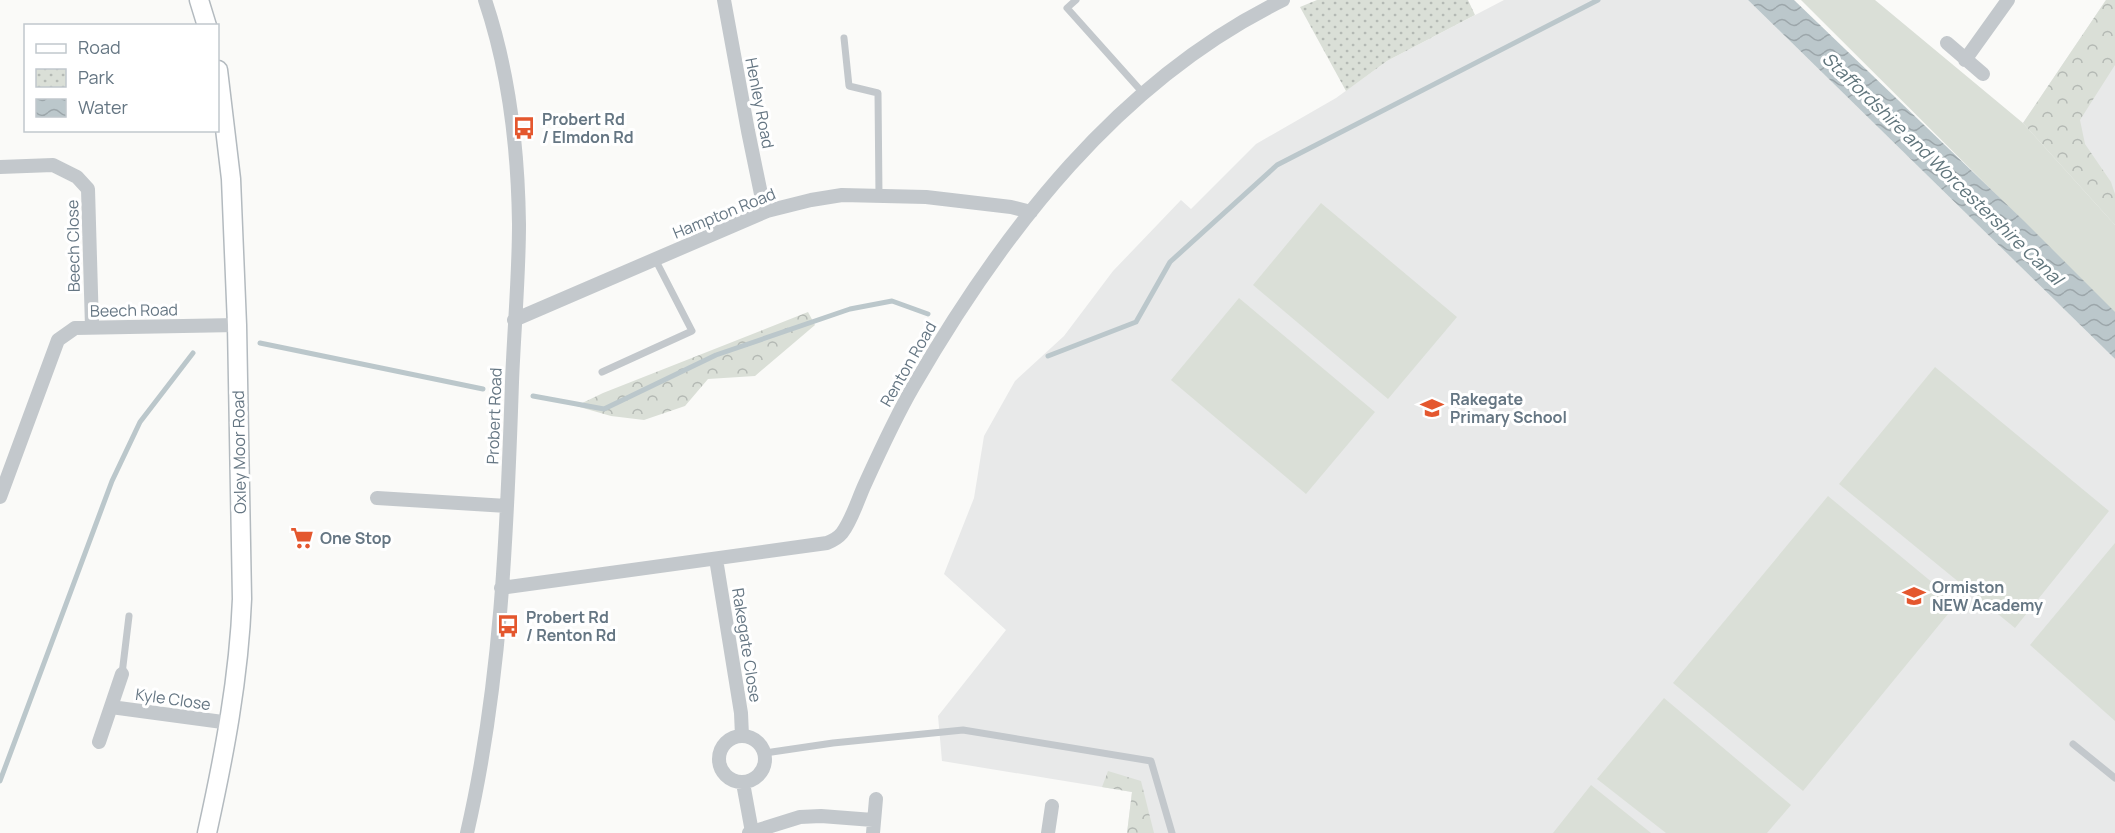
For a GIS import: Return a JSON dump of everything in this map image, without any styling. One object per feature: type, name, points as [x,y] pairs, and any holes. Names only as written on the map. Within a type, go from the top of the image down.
[{"type":"street","points":[[199,0],[206,24]]},
{"type":"street","name":"Probert Road","points":[[467,833],[490,710],[501,588],[507,506],[519,226],[514,138],[503,70],[485,0]]},
{"type":"street","name":"Henley Road","points":[[724,0],[750,141],[761,194],[767,211]]},
{"type":"street","name":"Renton Road","points":[[501,588],[827,543],[842,533],[892,425],[946,331],[1030,212],[1064,171],[1143,93],[1181,63],[1257,6],[1284,0]]},
{"type":"street","points":[[1965,60],[2008,0]]},
{"type":"street","points":[[1947,44],[1983,74]]},
{"type":"street","name":"Oxley Moor Road","points":[[207,833],[230,723],[241,632],[242,599],[237,326],[231,179],[219,78]]},
{"type":"street","name":"Beech Close","points":[[0,167],[53,165],[77,177],[88,189],[92,327]]},
{"type":"street","name":"Hampton Road","points":[[514,320],[767,211],[810,200],[832,197],[926,197],[1011,207],[1030,212]]},
{"type":"street","name":"Beech Road","points":[[0,497],[58,340],[75,328],[237,326]]},
{"type":"street","points":[[377,498],[507,506]]},
{"type":"street","name":"Rakegate Close","points":[[716,560],[741,713],[742,736]]},
{"type":"street","name":"Kyle Close","points":[[99,742],[122,674]]},
{"type":"street","name":"Kyle Close","points":[[111,707],[230,723]]},
{"type":"street","points":[[742,736],[756,741],[765,753],[761,773],[743,783],[736,782],[723,774],[718,760],[719,753],[728,741],[742,736]]},
{"type":"street","points":[[743,783],[750,832],[800,817],[821,816],[873,826],[876,800]]},
{"type":"street","points":[[1048,833],[1052,806]]},
{"type":"lane","points":[[1076,0],[1067,8],[1143,93]]},
{"type":"lane","points":[[844,38],[849,86],[878,93],[879,196]]},
{"type":"lane","points":[[602,372],[692,331],[655,259]]},
{"type":"lane","points":[[122,674],[129,616]]},
{"type":"lane","points":[[765,753],[833,743],[963,730],[1152,761],[1172,833]]},
{"type":"lane","points":[[2073,744],[2115,778]]},
{"type":"shaded area","name":"Rakegate Primary School","points":[[1504,0],[1748,0],[2115,359],[2115,833],[1127,833],[1132,792],[942,761],[938,716],[1006,630],[944,574],[974,498],[984,436],[1015,381],[1064,336],[1113,271],[1181,200],[1191,209],[1256,144],[1336,98],[1387,61]]},
{"type":"shaded area","points":[[2106,0],[2115,0],[2115,225],[2023,123]]},
{"type":"green space","points":[[1317,0],[1468,0],[1475,15],[1387,61],[1346,91],[1300,7]]},
{"type":"green space","points":[[1801,0],[1875,0],[2023,123],[2115,225],[2115,313]]},
{"type":"green space","points":[[2106,0],[2115,0],[2115,65],[2080,120],[2085,144],[2111,182],[2115,194],[2115,225],[2023,123]]},
{"type":"green space","points":[[1321,203],[1457,317],[1388,399],[1253,285]]},
{"type":"green space","points":[[1239,298],[1375,412],[1306,494],[1171,380]]},
{"type":"green space","points":[[808,312],[815,325],[755,376],[708,379],[685,406],[644,420],[611,416],[576,406],[603,393]]},
{"type":"green space","points":[[1935,367],[2109,511],[2015,628],[1839,484]]},
{"type":"green space","points":[[1828,496],[1957,603],[1803,791],[1673,683]]},
{"type":"green space","points":[[2115,543],[2115,721],[2030,645]]},
{"type":"green space","points":[[1664,698],[1791,805],[1767,833],[1666,833],[1597,779]]},
{"type":"green space","points":[[1108,771],[1141,781],[1154,833],[1127,833],[1132,792],[1102,787]]},
{"type":"green space","points":[[1591,785],[1651,833],[1553,833]]},
{"type":"water","name":"Staffordshire and Worcestershire Canal","points":[[1748,0],[1794,0],[2024,221],[2115,312],[2115,359]]},
{"type":"waterway","points":[[1048,356],[1136,322],[1170,262],[1277,165],[1598,0]]},
{"type":"waterway","points":[[533,396],[604,409],[716,355],[850,309],[892,301],[928,314]]},
{"type":"waterway","points":[[260,343],[483,389]]},
{"type":"waterway","points":[[0,781],[112,481],[140,422],[193,353]]},
{"type":"place","name":"Probert Rd / Elmdon Rd","points":[[524,128]]},
{"type":"place","name":"Rakegate Primary School","points":[[1432,408]]},
{"type":"place","name":"One Stop","points":[[302,538]]},
{"type":"place","name":"Ormiston NEW Academy","points":[[1914,596]]},
{"type":"place","name":"Probert Rd / Renton Rd","points":[[508,626]]}]
